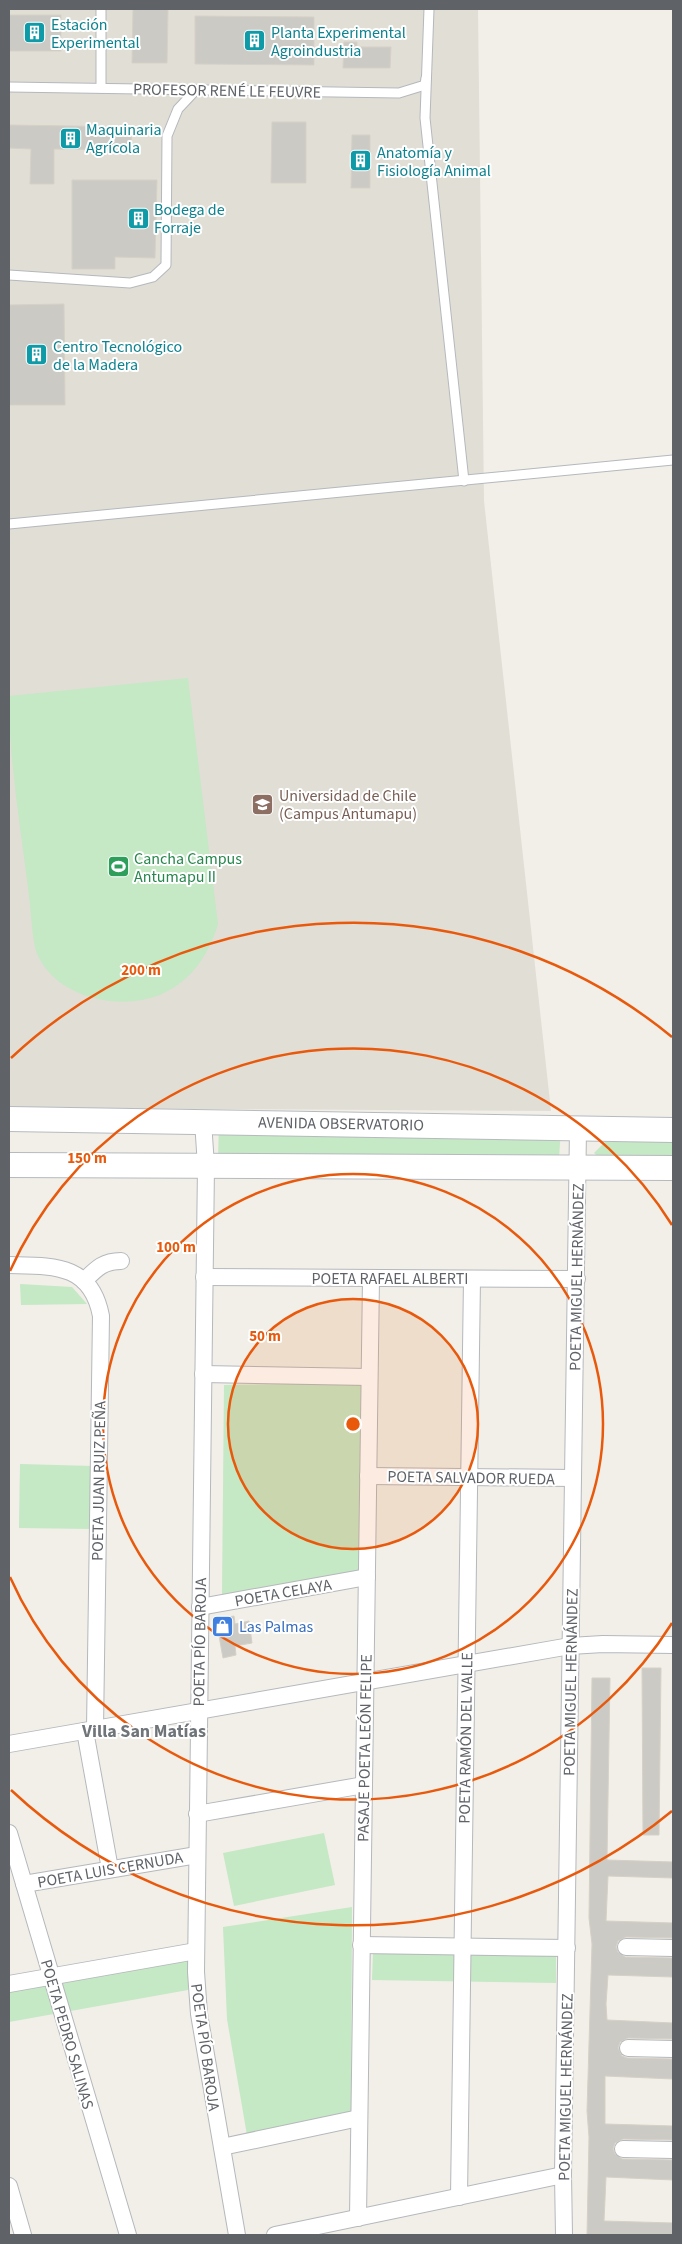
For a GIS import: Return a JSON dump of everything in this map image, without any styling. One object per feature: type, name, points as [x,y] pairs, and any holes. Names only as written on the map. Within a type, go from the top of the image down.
[{"type":"main road","name":"AVENIDA OBSERVATORIO","points":[[9,1118],[673,1130]]},
{"type":"main road","points":[[9,1165],[673,1168]]},
{"type":"street","name":"POETA PÍO BAROJA","points":[[208,1121],[213,1152],[206,1166],[196,1951],[199,2014],[237,2235]]},
{"type":"street","name":"POETA MIGUEL HERNÁNDEZ","points":[[564,2235],[563,2175],[578,1129]]},
{"type":"street","points":[[9,1265],[61,1268],[84,1281],[99,1266],[105,1263],[121,1261]]},
{"type":"street","name":"POETA RAFAEL ALBERTI","points":[[204,1277],[577,1279]]},
{"type":"street","name":"PASAJE POETA LEÓN FELIPE","points":[[358,2218],[371,1278]]},
{"type":"street","name":"POETA RAMÓN DEL VALLE","points":[[459,2197],[465,1666],[472,1279]]},
{"type":"street","name":"POETA JUAN RUIZ PEÑA","points":[[84,1281],[94,1295],[100,1316],[90,1730],[110,1869]]},
{"type":"street","points":[[203,1374],[370,1377]]},
{"type":"street","name":"POETA SALVADOR RUEDA","points":[[368,1476],[573,1478]]},
{"type":"street","name":"POETA CELAYA","points":[[200,1608],[367,1577]]},
{"type":"street","points":[[9,1744],[465,1666],[570,1646],[673,1644]]},
{"type":"street","points":[[197,1814],[364,1785]]},
{"type":"street","name":"POETA PEDRO SALINAS","points":[[9,1832],[128,2235]]},
{"type":"street","name":"POETA LUIS CERNUDA","points":[[24,1884],[197,1855]]},
{"type":"street","points":[[362,1945],[567,1948]]},
{"type":"street","points":[[626,1947],[673,1948]]},
{"type":"street","points":[[9,1984],[196,1951]]},
{"type":"street","points":[[628,2048],[673,2049]]},
{"type":"street","points":[[222,2147],[359,2118]]},
{"type":"street","points":[[624,2149],[673,2150]]},
{"type":"street","points":[[275,2235],[563,2175]]},
{"type":"street","points":[[9,2186],[23,2235]]},
{"type":"lane","points":[[101,88],[102,9]]},
{"type":"lane","points":[[429,9],[425,118],[464,481]]},
{"type":"lane","name":"PROFESOR RENÉ LE FEUVRE","points":[[9,88],[399,93],[425,86],[428,67]]},
{"type":"lane","points":[[9,275],[130,283],[153,277],[166,265],[167,136],[178,109],[195,91]]},
{"type":"lane","points":[[9,524],[673,460]]},
{"type":"shaded area","name":"Universidad de Chile (Campus Antumapu)","points":[[9,9],[478,9],[484,501],[551,1111],[9,1108]]},
{"type":"green space","name":"Cancha Campus Antumapu II","points":[[188,678],[218,924],[214,937],[201,961],[192,972],[172,989],[160,995],[146,999],[116,1001],[85,995],[70,989],[57,980],[46,969],[36,951],[13,771],[9,696]]},
{"type":"green space","points":[[219,1123],[561,1129],[559,1158],[218,1159]]},
{"type":"green space","points":[[610,1137],[673,1138],[673,1159],[600,1158],[594,1153]]},
{"type":"green space","points":[[20,1284],[72,1287],[87,1304],[21,1305]]},
{"type":"green space","points":[[361,1383],[359,1572],[222,1595],[224,1385]]},
{"type":"green space","points":[[20,1464],[93,1466],[92,1529],[19,1528]]},
{"type":"green space","points":[[324,1833],[335,1885],[234,1906],[223,1853]]},
{"type":"green space","points":[[352,1907],[351,2114],[247,2135],[227,2019],[223,1927]]},
{"type":"green space","points":[[373,1953],[556,1956],[556,1983],[372,1980]]},
{"type":"green space","points":[[188,1960],[188,1990],[9,2022],[9,1991]]},
{"type":"building","points":[[133,9],[168,9],[167,63],[132,63]]},
{"type":"building","name":"Estación Experimental","points":[[9,15],[61,15],[61,51],[9,51]]},
{"type":"building","name":"Planta Experimental Agroindustria","points":[[195,16],[314,17],[314,65],[195,64]]},
{"type":"building","points":[[344,42],[357,42],[357,47],[391,47],[390,68],[343,68]]},
{"type":"building","points":[[272,122],[306,122],[306,183],[271,183]]},
{"type":"building","name":"Maquinaria Agrícola","points":[[9,125],[132,127],[131,150],[54,149],[54,184],[30,184],[31,149],[9,148]]},
{"type":"building","name":"Anatomía y Fisiología Animal","points":[[352,135],[370,135],[370,188],[351,188]]},
{"type":"building","points":[[72,180],[157,180],[155,258],[115,257],[115,269],[72,269]]},
{"type":"building","name":"Centro Tecnológico de la Madera","points":[[64,304],[65,405],[9,405],[9,305]]},
{"type":"building","points":[[234,1616],[235,1624],[249,1621],[252,1643],[235,1646],[236,1655],[223,1658],[216,1619]]},
{"type":"building","points":[[642,1668],[661,1668],[659,1835],[643,1835]]},
{"type":"building","points":[[592,1678],[610,1678],[607,1860],[673,1862],[673,1878],[608,1876],[606,1921],[673,1923],[673,1938],[626,1937],[618,1941],[616,1947],[618,1952],[625,1957],[673,1958],[673,1977],[608,1975],[606,2004],[607,2020],[673,2023],[673,2039],[628,2038],[620,2042],[618,2048],[622,2056],[627,2058],[673,2059],[673,2079],[605,2076],[605,2124],[673,2126],[673,2140],[623,2139],[615,2143],[613,2149],[615,2154],[622,2159],[673,2160],[673,2180],[606,2177],[604,2221],[673,2223],[673,2235],[587,2235],[589,2137],[587,2111],[592,1944],[589,1918]]},
{"type":"place","name":"Estación Experimental","points":[[35,33]]},
{"type":"place","name":"Planta Experimental Agroindustria","points":[[255,41]]},
{"type":"place","name":"Maquinaria Agrícola","points":[[70,138]]},
{"type":"place","name":"Anatomía y Fisiología Animal","points":[[361,161]]},
{"type":"place","name":"Bodega de Forraje","points":[[138,218]]},
{"type":"place","name":"Centro Tecnológico de la Madera","points":[[37,355]]},
{"type":"place","name":"Universidad de Chile (Campus Antumapu)","points":[[263,804]]},
{"type":"place","name":"Cancha Campus Antumapu II","points":[[118,867]]},
{"type":"place","name":"Las Palmas","points":[[223,1626]]},
{"type":"district","name":"Villa San Matías","points":[[144,1731]]}]
